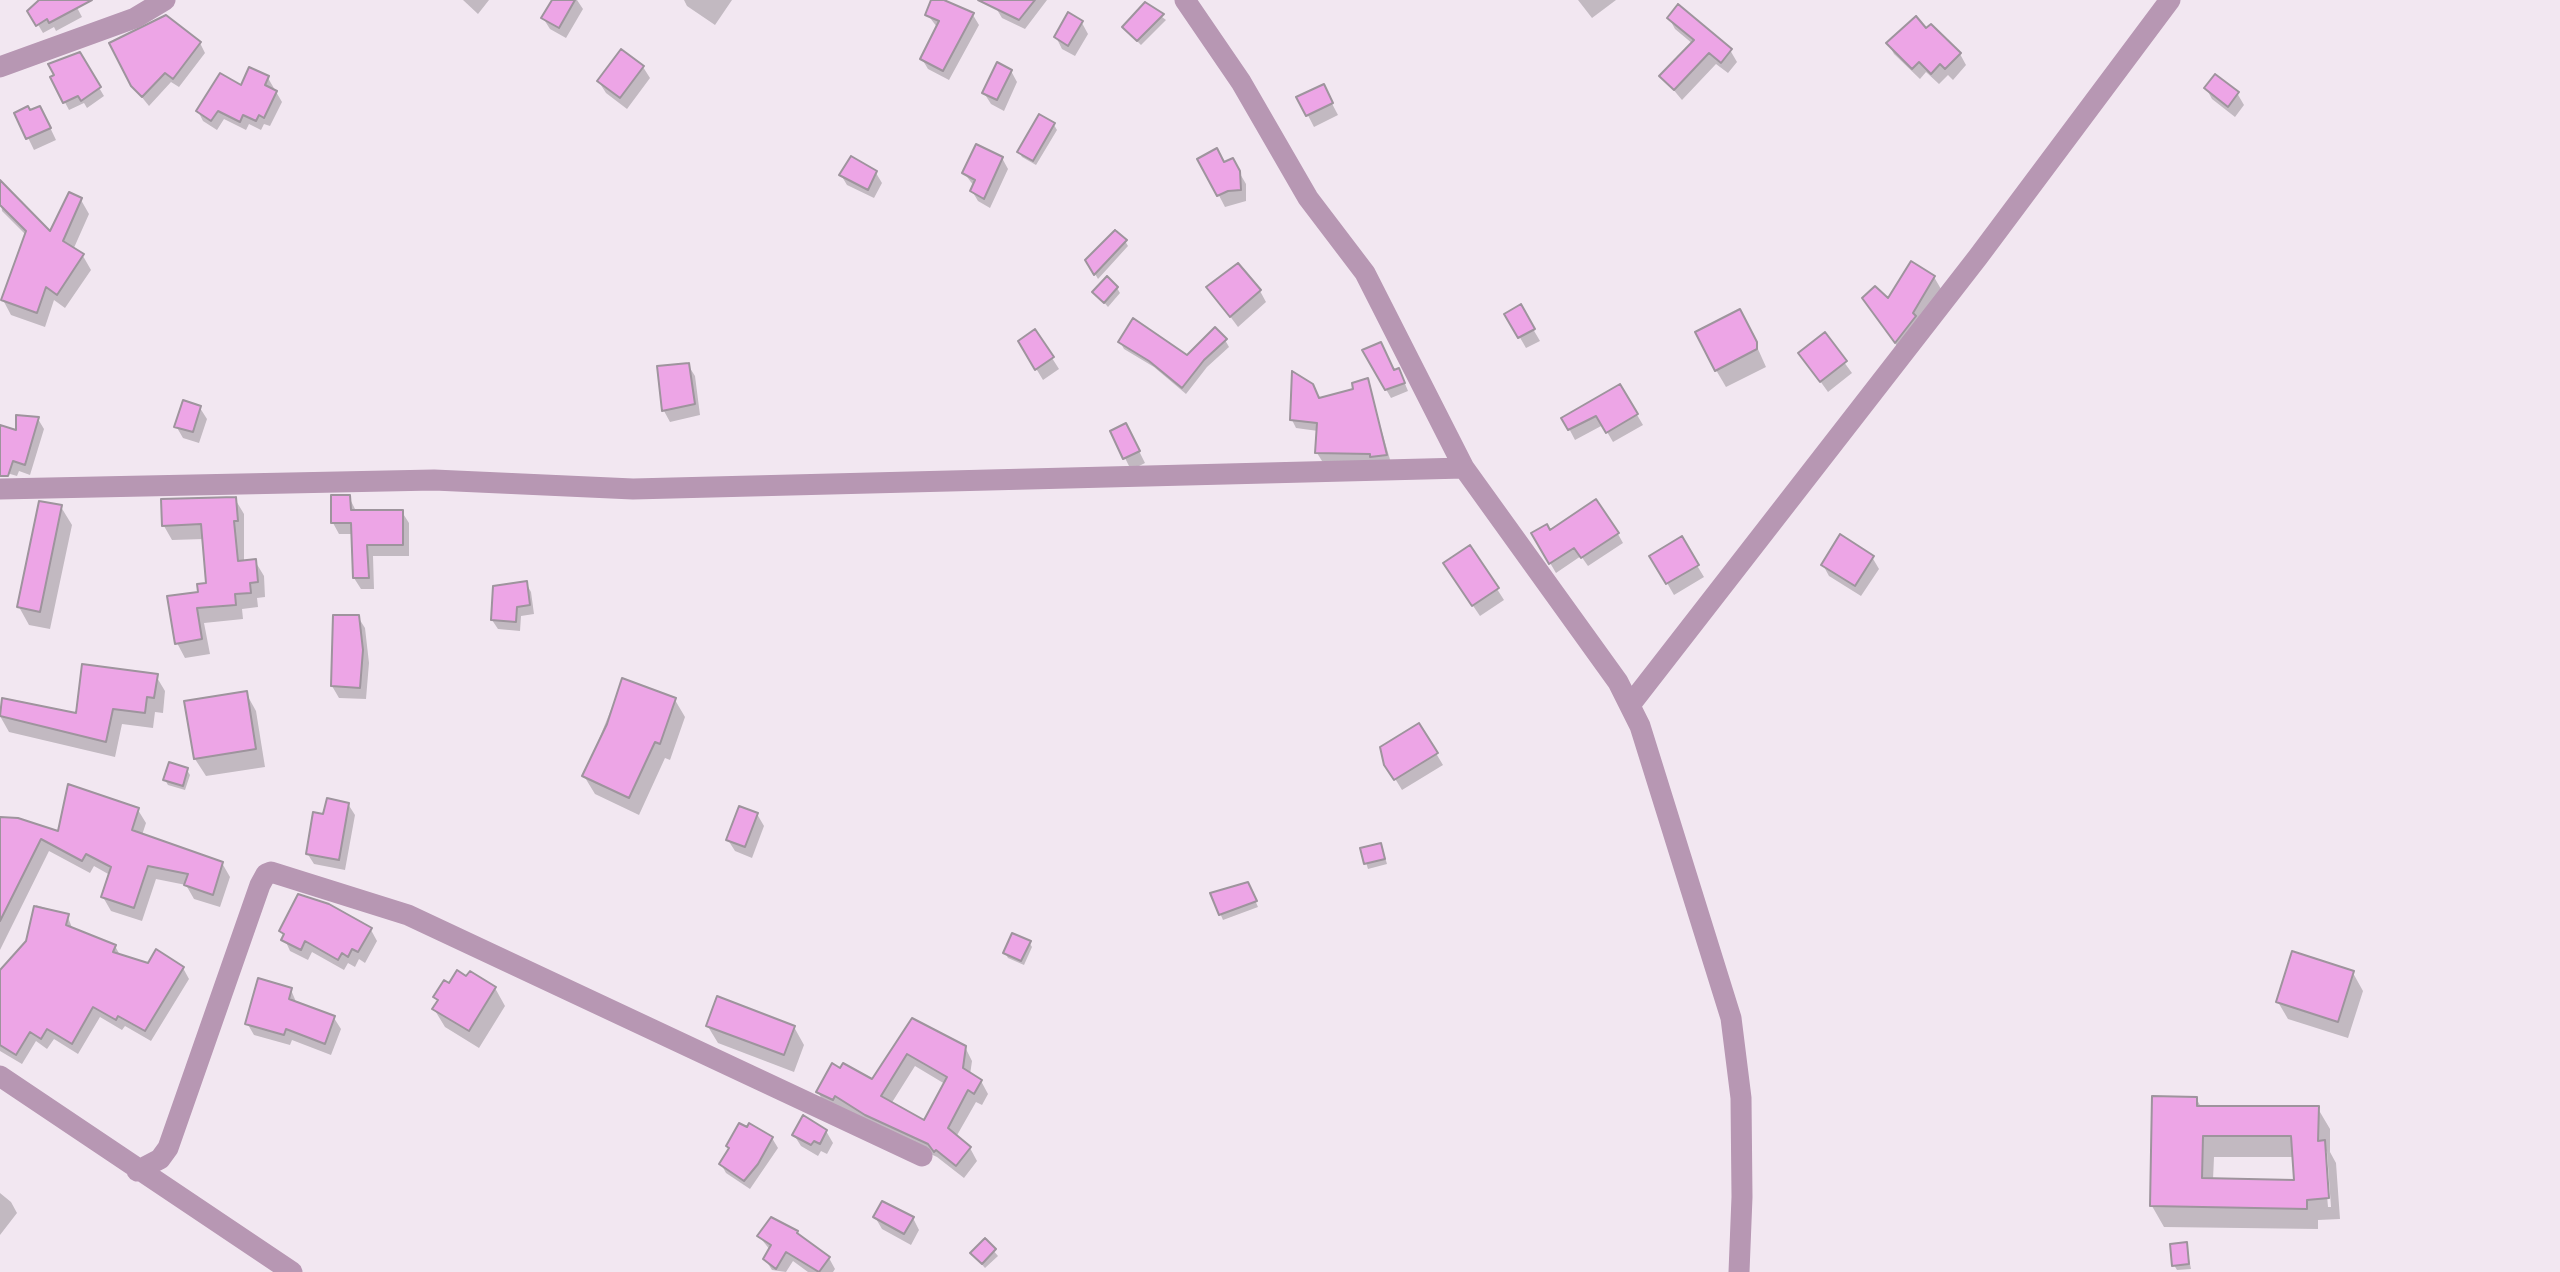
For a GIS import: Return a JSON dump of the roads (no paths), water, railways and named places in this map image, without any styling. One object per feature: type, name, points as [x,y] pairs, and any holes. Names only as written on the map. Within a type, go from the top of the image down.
[{"type":"street","points":[[0,67],[135,18],[165,0]]},
{"type":"street","points":[[1185,0],[1241,82],[1308,198],[1365,273],[1464,468],[1618,682],[1630,705],[1659,778],[1731,1018],[1741,1098],[1742,1197],[1739,1272]]},
{"type":"street","points":[[1630,705],[1978,257],[2170,0]]},
{"type":"street","points":[[0,489],[434,480],[633,489],[1464,468]]},
{"type":"street","points":[[137,1171],[160,1159],[167,1148],[260,885],[271,872],[408,915],[922,1156]]},
{"type":"street","points":[[0,1076],[137,1171],[292,1272]]}]
